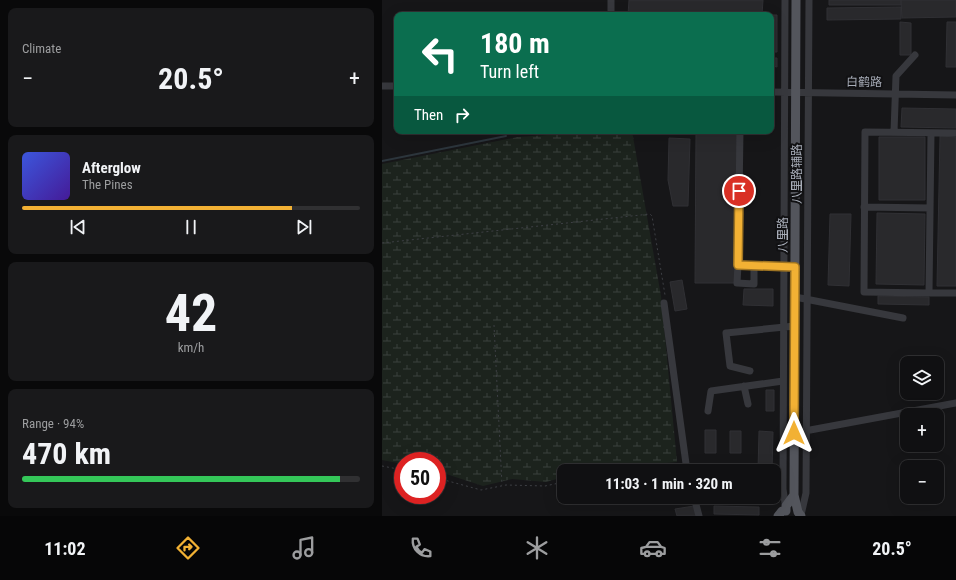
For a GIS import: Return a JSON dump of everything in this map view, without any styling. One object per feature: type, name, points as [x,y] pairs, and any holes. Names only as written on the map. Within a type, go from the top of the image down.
[{"type":"main road","name":"八里路","points":[[796,0],[794,495],[798,512],[801,516]]},
{"type":"main road","points":[[778,516],[782,511],[786,511],[786,506],[794,495]]},
{"type":"street","points":[[611,0],[611,12]]},
{"type":"street","name":"八里路辅路","points":[[785,0],[783,489],[786,511]]},
{"type":"street","name":"八里路辅路","points":[[801,516],[806,493],[807,430],[809,0]]},
{"type":"street","points":[[894,132],[896,76],[915,55]]},
{"type":"street","points":[[382,86],[394,86]]},
{"type":"street","name":"白鹤路","points":[[774,92],[956,95]]},
{"type":"street","points":[[956,133],[865,132],[864,207],[864,292],[956,293]]},
{"type":"street","points":[[930,293],[931,132]]},
{"type":"street","points":[[740,134],[737,284],[754,284],[754,266]]},
{"type":"street","points":[[864,207],[930,208]]},
{"type":"street","points":[[738,265],[795,267]]},
{"type":"street","points":[[795,297],[902,318]]},
{"type":"street","points":[[664,303],[686,464]]},
{"type":"street","points":[[750,371],[730,366],[726,333],[795,326]]},
{"type":"street","points":[[708,411],[711,391],[783,381]]},
{"type":"street","points":[[744,386],[748,404]]},
{"type":"street","points":[[794,433],[956,403]]},
{"type":"street","points":[[696,504],[699,516]]},
{"type":"path","points":[[382,243],[650,214],[652,216],[665,298],[664,303]]},
{"type":"path","points":[[494,325],[502,486]]},
{"type":"path","points":[[382,466],[394,468]]},
{"type":"path","points":[[446,480],[481,490],[502,486],[545,486],[557,483]]},
{"type":"green space","points":[[562,134],[633,134],[661,296],[677,462],[657,464],[557,464],[557,479],[546,482],[512,479],[483,486],[446,474],[446,452],[394,452],[394,462],[382,460],[382,164],[518,137]]},
{"type":"building","points":[[629,0],[763,0],[762,12],[628,12]]},
{"type":"building","points":[[829,0],[901,0],[901,5],[829,5]]},
{"type":"building","points":[[901,0],[956,0],[956,17],[902,18]]},
{"type":"building","points":[[901,7],[901,19],[827,20],[827,8]]},
{"type":"building","points":[[774,15],[777,15],[777,52],[774,52]]},
{"type":"building","points":[[900,22],[911,23],[911,55],[900,55]]},
{"type":"building","points":[[947,22],[956,22],[956,67],[946,67]]},
{"type":"building","points":[[774,58],[777,58],[777,67],[774,66]]},
{"type":"building","points":[[902,108],[956,109],[956,128],[901,127]]},
{"type":"building","points":[[696,134],[737,134],[735,283],[695,283]]},
{"type":"building","points":[[940,136],[956,137],[956,286],[937,286]]},
{"type":"building","points":[[879,137],[925,137],[925,200],[879,200]]},
{"type":"building","points":[[669,138],[690,139],[688,206],[673,206],[668,180]]},
{"type":"building","points":[[877,213],[925,214],[924,285],[876,284]]},
{"type":"building","points":[[830,214],[851,214],[849,286],[828,285]]},
{"type":"building","points":[[682,280],[687,309],[675,311],[670,282]]},
{"type":"building","points":[[744,289],[773,289],[773,306],[743,305]]},
{"type":"building","points":[[878,296],[929,297],[929,305],[878,304]]},
{"type":"building","points":[[766,390],[774,390],[774,411],[766,411]]},
{"type":"building","points":[[705,430],[716,430],[716,453],[705,453]]},
{"type":"building","points":[[730,431],[741,431],[741,453],[730,453]]},
{"type":"building","points":[[759,431],[773,432],[772,464],[758,464]]},
{"type":"building","points":[[694,506],[696,516],[677,516],[675,509]]},
{"type":"building","points":[[714,506],[759,507],[759,515],[714,514]]},
{"type":"waterway","points":[[382,161],[506,136]]},
{"type":"route","points":[[739,191],[738,265],[795,267],[794,433]]}]
